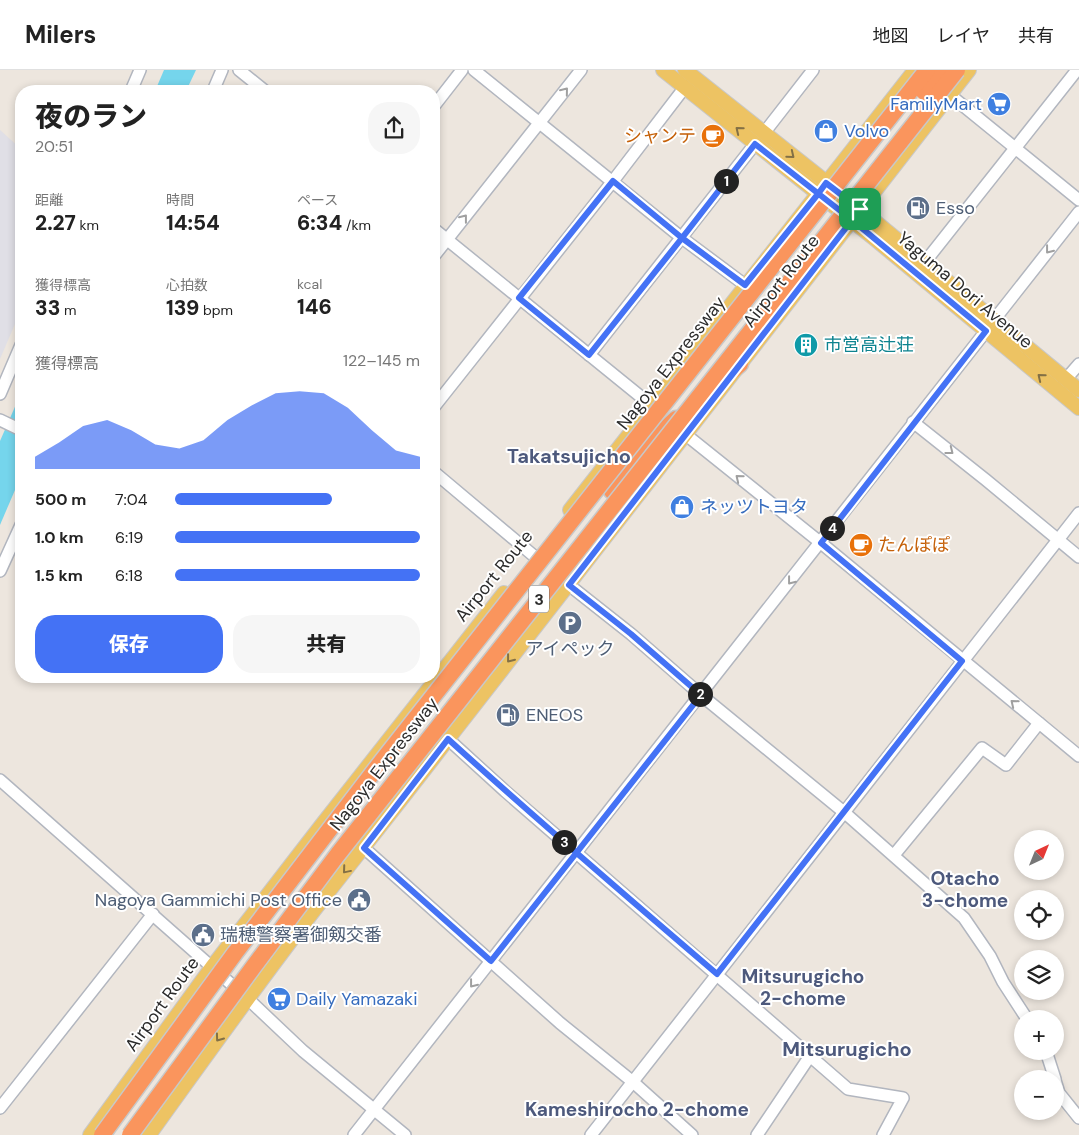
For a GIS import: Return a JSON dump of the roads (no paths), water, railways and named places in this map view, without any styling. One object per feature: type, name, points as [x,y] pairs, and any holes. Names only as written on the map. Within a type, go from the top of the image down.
[{"type":"highway","name":"Nagoya Expressway","points":[[102,1135],[235,953],[382,761],[927,70]]},
{"type":"highway","points":[[739,309],[761,296],[942,70]]},
{"type":"highway","name":"Nagoya Expressway","points":[[130,1135],[344,846],[956,70]]},
{"type":"highway","points":[[125,1135],[150,1092],[312,872],[612,491],[656,437],[740,364]]},
{"type":"main road","name":"Yaguma Dori Avenue","points":[[663,70],[690,76],[760,138],[990,326],[1079,390]]},
{"type":"main road","name":"Airport Route","points":[[440,675],[915,70]]},
{"type":"main road","name":"Airport Route","points":[[149,1135],[329,891],[970,70]]},
{"type":"main road","name":"Yaguma Dori Avenue","points":[[856,215],[925,262],[990,326],[1079,408]]},
{"type":"main road","name":"Airport Route","points":[[90,1135],[212,967],[434,683]]},
{"type":"street","points":[[134,85],[140,70]]},
{"type":"street","points":[[216,85],[222,70]]},
{"type":"street","points":[[239,70],[258,85]]},
{"type":"street","points":[[440,98],[462,70]]},
{"type":"street","points":[[474,70],[682,238],[745,285]]},
{"type":"street","points":[[440,249],[581,70]]},
{"type":"street","points":[[589,355],[813,70]]},
{"type":"street","points":[[925,262],[1077,70]]},
{"type":"street","points":[[440,399],[613,181],[690,76]]},
{"type":"street","points":[[950,95],[1079,200]]},
{"type":"street","points":[[354,1135],[821,543],[913,422],[1079,212]]},
{"type":"street","points":[[440,234],[651,405]]},
{"type":"street","points":[[0,394],[15,359]]},
{"type":"street","points":[[1066,379],[1079,364]]},
{"type":"street","points":[[0,420],[15,427]]},
{"type":"street","points":[[913,422],[1079,557]]},
{"type":"street","points":[[685,434],[821,543],[1079,756]]},
{"type":"street","points":[[440,477],[534,556]]},
{"type":"street","points":[[590,1135],[1079,513]]},
{"type":"street","points":[[0,571],[15,538]]},
{"type":"street","points":[[569,585],[631,634],[701,695],[845,812],[964,918],[990,956],[1003,982],[1021,1010]]},
{"type":"street","points":[[894,855],[982,748],[1006,765],[1039,723]]},
{"type":"street","points":[[448,739],[576,853],[848,1089],[903,1098],[883,1135]]},
{"type":"street","points":[[0,780],[153,914],[303,1051],[405,1135]]},
{"type":"street","points":[[364,848],[560,1023],[633,1082],[692,1135]]},
{"type":"street","points":[[0,1108],[153,914]]},
{"type":"street","points":[[757,1135],[810,1056]]},
{"type":"street","points":[[1064,1099],[1079,1118]]},
{"type":"water","points":[[164,70],[196,70],[189,85],[158,85]]},
{"type":"water","points":[[15,407],[15,490],[0,525],[0,441]]},
{"type":"place","name":"FamilyMart","points":[[999,104]]},
{"type":"place","name":"Volvo","points":[[826,131]]},
{"type":"place","name":"シャンテ","points":[[713,136]]},
{"type":"place","name":"Esso","points":[[918,208]]},
{"type":"place","name":"市営高辻荘","points":[[806,345]]},
{"type":"place","name":"ネッツトヨタ","points":[[682,507]]},
{"type":"place","name":"たんぽぽ","points":[[861,545]]},
{"type":"place","name":"アイペック","points":[[570,623]]},
{"type":"place","name":"ENEOS","points":[[508,715]]},
{"type":"place","name":"Nagoya Gammichi Post Office","points":[[359,900]]},
{"type":"place","name":"瑞穂警察署御剱交番","points":[[203,935]]},
{"type":"place","name":"Daily Yamazaki","points":[[279,999]]},
{"type":"district","name":"Takatsujicho","points":[[569,456]]},
{"type":"district","name":"Otacho 3-chome","points":[[965,889]]},
{"type":"district","name":"Mitsurugicho 2-chome","points":[[803,987]]},
{"type":"district","name":"Mitsurugicho","points":[[847,1049]]},
{"type":"district","name":"Kameshirocho 2-chome","points":[[637,1109]]}]
